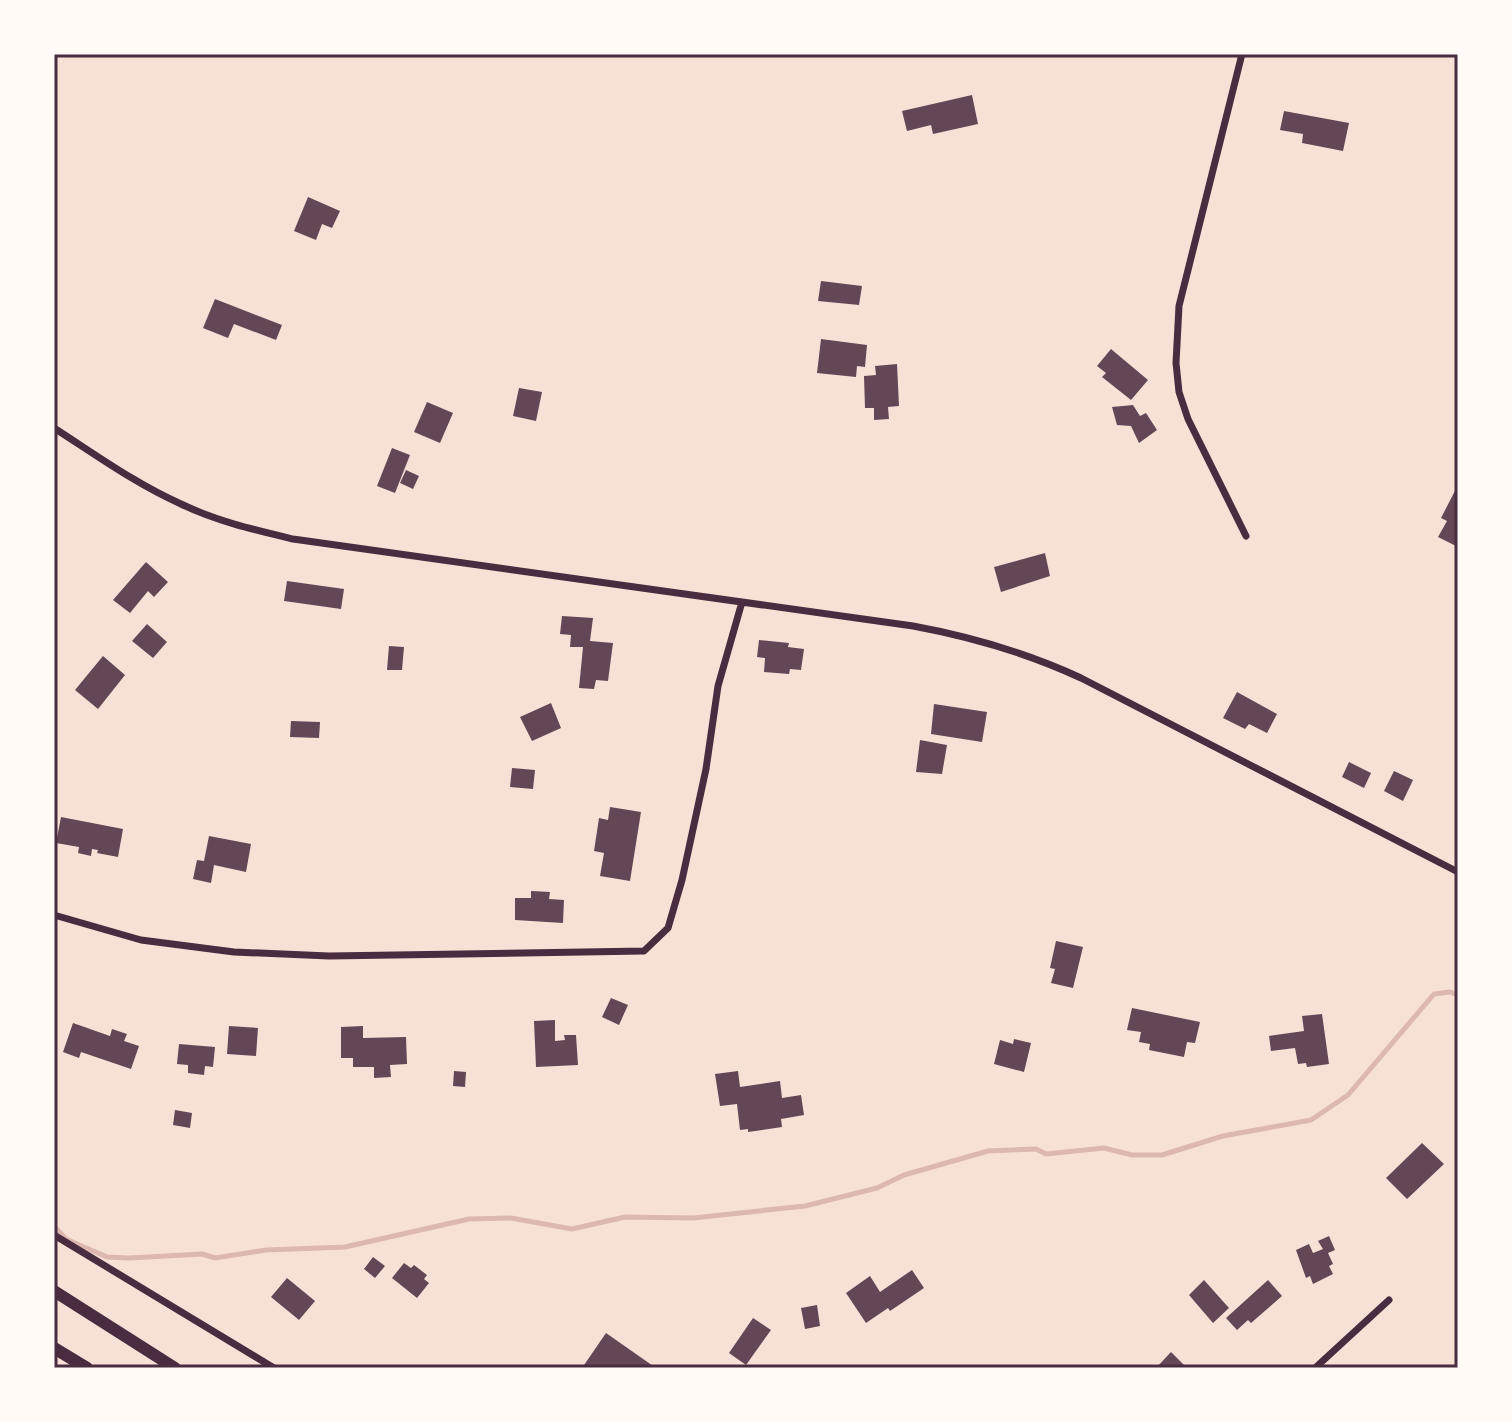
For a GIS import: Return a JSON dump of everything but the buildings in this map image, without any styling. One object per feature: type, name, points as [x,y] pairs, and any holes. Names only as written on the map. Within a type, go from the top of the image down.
[{"type":"highway","points":[[54,1291],[175,1368]]},
{"type":"highway","points":[[54,1348],[87,1368]]},
{"type":"street","points":[[1242,54],[1179,306],[1176,347],[1179,392],[1188,419],[1246,536]]},
{"type":"street","points":[[54,428],[122,472],[183,506],[293,539],[957,634],[1039,658],[1458,872]]},
{"type":"street","points":[[54,915],[141,940],[234,952],[339,956],[644,951],[668,928],[682,880],[706,769],[718,686],[742,602]]},
{"type":"street","points":[[54,1235],[274,1368]]},
{"type":"street","points":[[1315,1368],[1389,1300]]},
{"type":"waterway","points":[[54,1226],[66,1239],[107,1257],[202,1254],[215,1258],[266,1250],[345,1247],[469,1219],[511,1218],[572,1229],[625,1217],[693,1218],[805,1206],[877,1188],[904,1175],[988,1151],[1036,1149],[1046,1154],[1104,1148],[1132,1155],[1162,1155],[1223,1136],[1311,1120],[1348,1095],[1434,994],[1450,992],[1458,995]]}]
